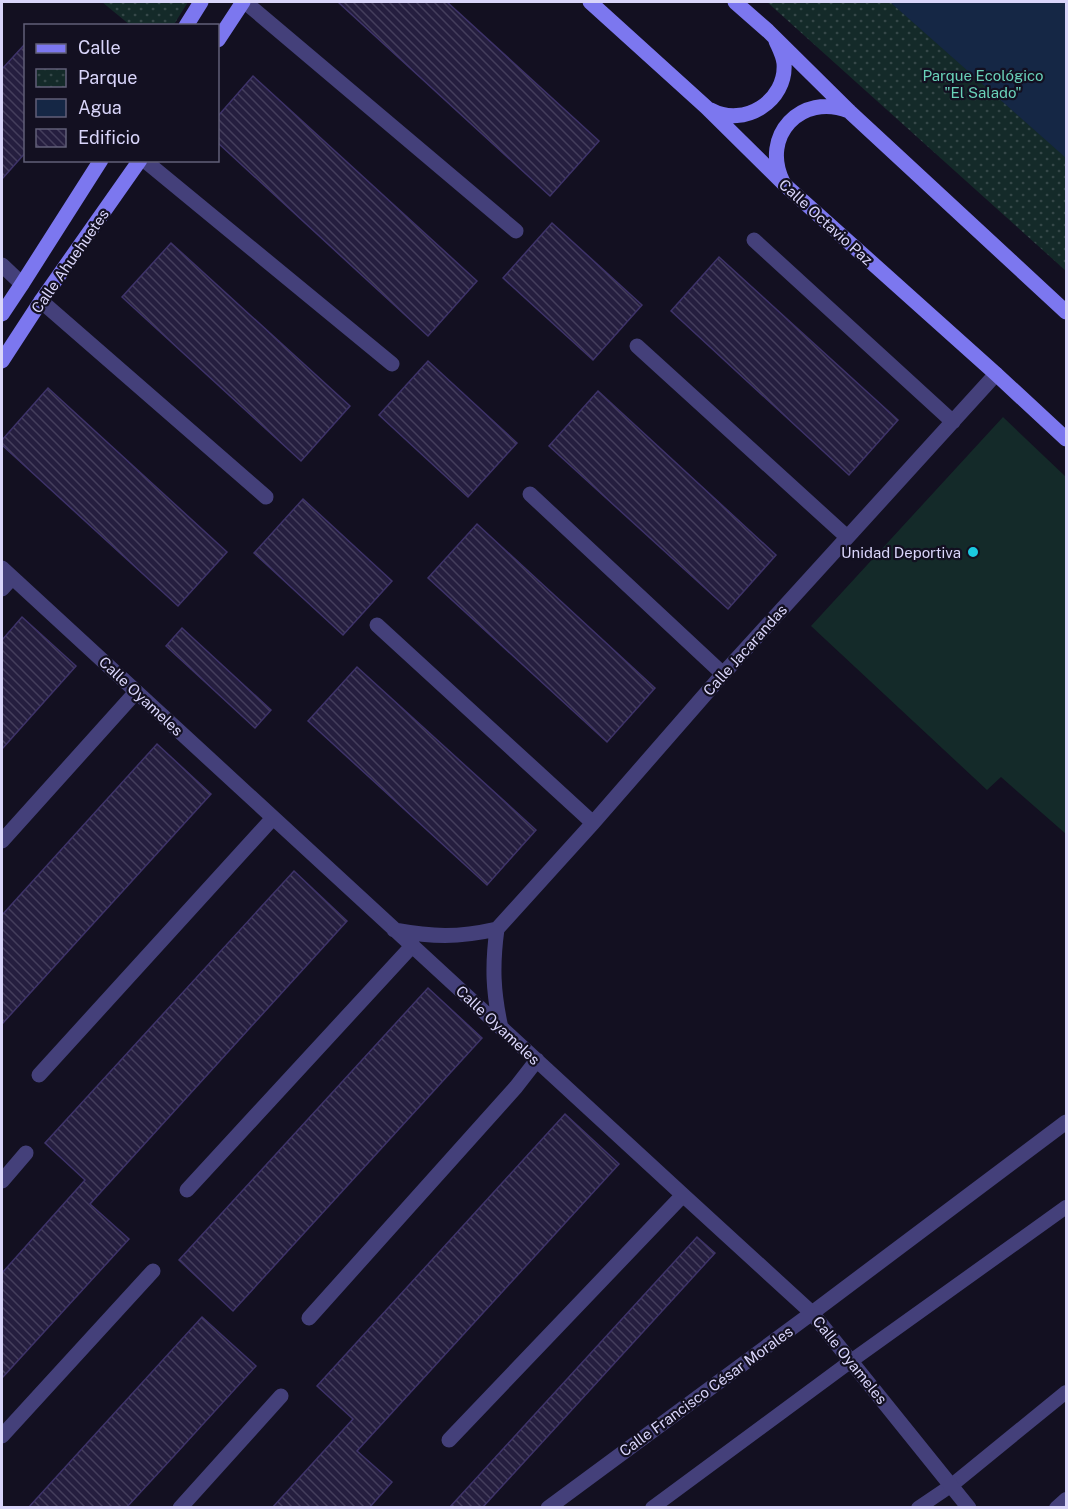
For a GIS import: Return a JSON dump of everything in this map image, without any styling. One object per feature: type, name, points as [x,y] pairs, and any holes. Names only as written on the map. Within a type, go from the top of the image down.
[{"type":"street","points":[[187,24],[201,2]]},
{"type":"street","points":[[219,39],[244,2],[516,231]]},
{"type":"street","name":"Calle Octavio Paz","points":[[590,2],[706,107],[785,185],[1066,439]]},
{"type":"street","points":[[735,2],[1066,312]]},
{"type":"street","points":[[706,107],[723,114],[741,116],[763,107],[772,99],[783,76],[784,64],[776,41],[768,31]]},
{"type":"street","points":[[785,185],[776,161],[780,135],[787,124],[810,108],[838,107],[851,113]]},
{"type":"street","name":"Calle Ahuehuetes","points":[[2,314],[99,162]]},
{"type":"street","name":"Calle Ahuehuetes","points":[[2,361],[141,162]]},
{"type":"street","points":[[144,162],[392,364]]},
{"type":"street","points":[[754,240],[953,422]]},
{"type":"street","points":[[2,265],[22,284]]},
{"type":"street","points":[[41,302],[266,497]]},
{"type":"street","points":[[637,346],[847,537]]},
{"type":"street","name":"Calle Jacarandas","points":[[497,929],[723,674],[996,374]]},
{"type":"street","points":[[530,494],[723,674]]},
{"type":"street","name":"Calle Oyameles","points":[[5,578],[136,692],[812,1312],[969,1508]]},
{"type":"street","points":[[376,625],[593,823]]},
{"type":"street","points":[[2,841],[136,692]]},
{"type":"street","points":[[39,1075],[273,818]]},
{"type":"street","points":[[394,930],[421,935],[449,936],[497,929],[493,975],[495,1002],[501,1028]]},
{"type":"street","points":[[187,1190],[412,946]]},
{"type":"street","points":[[309,1318],[516,1087],[537,1060]]},
{"type":"street","name":"Calle Francisco César Morales","points":[[548,1508],[1066,1122]]},
{"type":"street","points":[[2,1181],[26,1153]]},
{"type":"street","points":[[449,1440],[682,1195]]},
{"type":"street","points":[[2,1436],[153,1271]]},
{"type":"street","points":[[180,1508],[281,1396]]},
{"type":"lane","points":[[652,1508],[851,1361],[1066,1207]]},
{"type":"lane","points":[[918,1508],[952,1485],[1066,1392]]},
{"type":"lane","points":[[1056,1508],[1066,1499]]},
{"type":"green space","points":[[102,2],[188,2],[174,24],[129,24]]},
{"type":"green space","name":"Parque Ecológico \"El Salado\"","points":[[767,2],[1066,2],[1066,271]]},
{"type":"green space","name":"Unidad Deportiva","points":[[1003,417],[1066,477],[1066,834],[1001,777],[987,790],[811,626]]},
{"type":"water","points":[[890,2],[1066,2],[1066,158]]},
{"type":"building","points":[[338,2],[447,2],[599,141],[550,196]]},
{"type":"building","points":[[24,45],[24,154],[2,179],[2,69]]},
{"type":"building","points":[[253,76],[477,281],[428,336],[219,144],[219,115]]},
{"type":"building","points":[[552,223],[642,305],[593,360],[503,278]]},
{"type":"building","points":[[171,243],[350,406],[301,461],[122,297]]},
{"type":"building","points":[[719,257],[898,420],[849,475],[671,311]]},
{"type":"building","points":[[428,361],[517,443],[468,497],[379,415]]},
{"type":"building","points":[[48,388],[227,552],[178,606],[2,445],[2,440]]},
{"type":"building","points":[[598,391],[776,555],[728,609],[549,446]]},
{"type":"building","points":[[303,499],[392,581],[343,635],[254,553]]},
{"type":"building","points":[[477,524],[655,688],[607,742],[428,578]]},
{"type":"building","points":[[22,617],[76,666],[2,749],[2,640]]},
{"type":"building","points":[[182,628],[271,710],[255,728],[166,646]]},
{"type":"building","points":[[357,667],[536,830],[487,885],[308,721]]},
{"type":"building","points":[[157,744],[211,794],[2,1024],[2,915]]},
{"type":"building","points":[[294,871],[347,921],[90,1204],[129,1239],[2,1378],[2,1273],[85,1180],[45,1143]]},
{"type":"building","points":[[428,988],[482,1038],[233,1311],[179,1260]]},
{"type":"building","points":[[565,1114],[619,1164],[357,1451],[392,1482],[369,1508],[272,1508],[353,1419],[317,1386]]},
{"type":"building","points":[[697,1237],[715,1253],[590,1390],[482,1508],[449,1508]]},
{"type":"building","points":[[202,1317],[256,1366],[126,1508],[28,1508]]},
{"type":"place","name":"Unidad Deportiva","points":[[973,552]]}]
